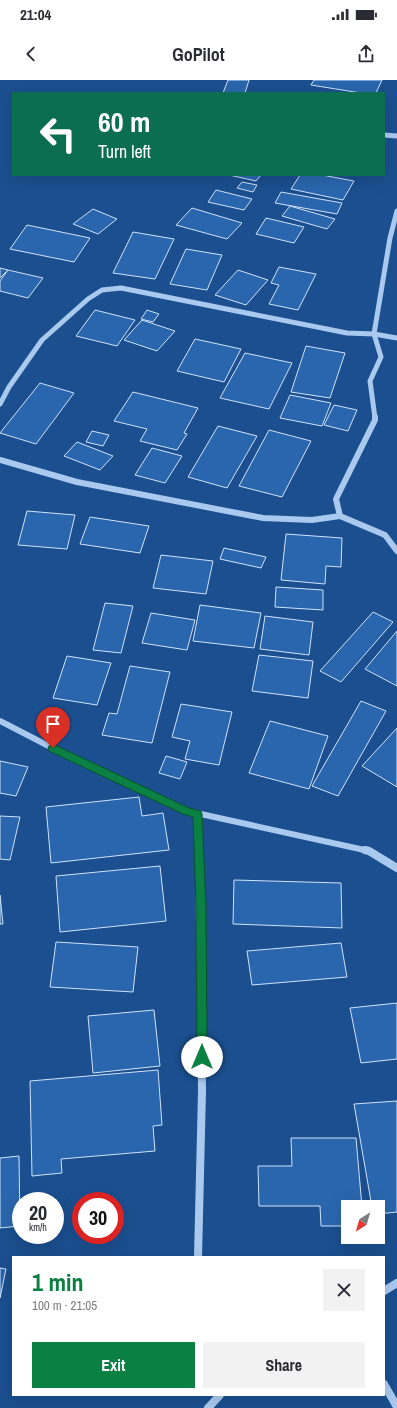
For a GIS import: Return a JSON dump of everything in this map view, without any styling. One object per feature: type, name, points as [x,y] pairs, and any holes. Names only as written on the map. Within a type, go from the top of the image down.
[{"type":"street","points":[[385,135],[397,136]]},
{"type":"street","points":[[340,516],[336,499],[375,420],[370,381],[381,357],[374,334],[390,238],[397,211]]},
{"type":"street","points":[[0,404],[9,387],[42,340],[88,299],[102,290],[121,288],[347,333],[374,334],[397,338]]},
{"type":"street","points":[[0,460],[77,482],[263,518],[312,520],[340,516],[385,535],[397,551]]},
{"type":"street","points":[[0,721],[66,755],[187,811],[369,851],[397,868]]},
{"type":"street","points":[[198,814],[201,905],[202,1042],[198,1256]]},
{"type":"street","points":[[385,1290],[397,1283]]},
{"type":"street","points":[[385,1386],[397,1407]]},
{"type":"street","points":[[208,1408],[219,1396]]},
{"type":"building","points":[[228,80],[249,80],[245,92],[223,92]]},
{"type":"building","points":[[314,80],[382,80],[376,92],[355,92],[311,85]]},
{"type":"building","points":[[234,176],[260,176],[256,181]]},
{"type":"building","points":[[299,176],[327,176],[354,181],[343,200],[291,189]]},
{"type":"building","points":[[242,182],[257,185],[253,192],[237,188]]},
{"type":"building","points":[[216,190],[252,199],[244,210],[208,202]]},
{"type":"building","points":[[281,192],[342,203],[337,214],[275,203]]},
{"type":"building","points":[[290,206],[335,219],[327,229],[282,216]]},
{"type":"building","points":[[192,208],[242,223],[227,239],[176,225]]},
{"type":"building","points":[[93,209],[117,219],[98,234],[73,224]]},
{"type":"building","points":[[266,218],[304,227],[294,243],[256,234]]},
{"type":"building","points":[[27,225],[90,238],[74,262],[10,249]]},
{"type":"building","points":[[133,232],[174,239],[155,279],[113,273]]},
{"type":"building","points":[[186,249],[222,255],[207,290],[170,284]]},
{"type":"building","points":[[279,267],[316,274],[298,310],[269,304],[279,285],[271,283]]},
{"type":"building","points":[[0,268],[8,270],[0,278]]},
{"type":"building","points":[[8,270],[43,278],[28,298],[0,291],[0,281]]},
{"type":"building","points":[[238,270],[268,280],[246,305],[215,295]]},
{"type":"building","points":[[95,310],[135,320],[117,346],[76,336]]},
{"type":"building","points":[[147,310],[159,314],[153,322],[141,319]]},
{"type":"building","points":[[142,320],[175,331],[157,351],[124,340]]},
{"type":"building","points":[[195,339],[241,349],[224,382],[177,371]]},
{"type":"building","points":[[306,346],[345,353],[330,398],[291,392]]},
{"type":"building","points":[[245,353],[292,363],[269,409],[220,398]]},
{"type":"building","points":[[40,383],[74,393],[36,444],[0,433]]},
{"type":"building","points":[[133,392],[198,408],[184,433],[187,434],[177,450],[140,441],[147,429],[114,421]]},
{"type":"building","points":[[290,395],[331,403],[322,426],[280,418]]},
{"type":"building","points":[[334,405],[357,410],[348,431],[324,425]]},
{"type":"building","points":[[218,426],[257,436],[227,488],[188,477]]},
{"type":"building","points":[[269,430],[311,441],[282,497],[239,486]]},
{"type":"building","points":[[92,431],[109,435],[103,446],[86,442]]},
{"type":"building","points":[[77,442],[113,456],[100,470],[64,456]]},
{"type":"building","points":[[152,448],[182,456],[165,483],[135,475]]},
{"type":"building","points":[[27,511],[75,515],[67,549],[18,545]]},
{"type":"building","points":[[90,517],[149,526],[140,553],[80,544]]},
{"type":"building","points":[[286,534],[342,538],[341,567],[326,566],[325,584],[281,580]]},
{"type":"building","points":[[224,548],[266,557],[261,568],[220,559]]},
{"type":"building","points":[[161,555],[213,561],[206,594],[153,588]]},
{"type":"building","points":[[276,587],[323,590],[323,610],[275,607]]},
{"type":"building","points":[[105,603],[133,606],[121,653],[93,650]]},
{"type":"building","points":[[200,605],[261,613],[254,648],[193,641]]},
{"type":"building","points":[[373,612],[393,622],[341,682],[320,671]]},
{"type":"building","points":[[151,613],[195,620],[187,650],[142,643]]},
{"type":"building","points":[[265,616],[313,622],[309,655],[260,649]]},
{"type":"building","points":[[397,631],[397,686],[365,669]]},
{"type":"building","points":[[259,655],[313,661],[308,698],[252,691]]},
{"type":"building","points":[[67,656],[111,663],[97,705],[53,698]]},
{"type":"building","points":[[130,666],[170,672],[152,743],[102,735],[109,713],[117,714]]},
{"type":"building","points":[[361,701],[386,711],[338,796],[312,786]]},
{"type":"building","points":[[181,704],[232,712],[219,765],[185,759],[190,741],[172,737]]},
{"type":"building","points":[[270,721],[328,736],[309,789],[249,773]]},
{"type":"building","points":[[397,728],[397,787],[362,766]]},
{"type":"building","points":[[166,756],[187,762],[180,779],[159,773]]},
{"type":"building","points":[[0,761],[28,767],[16,796],[0,793]]},
{"type":"building","points":[[139,797],[142,816],[163,813],[169,850],[51,863],[46,807]]},
{"type":"building","points":[[0,816],[20,817],[10,860],[0,859]]},
{"type":"building","points":[[160,866],[166,921],[60,932],[56,876]]},
{"type":"building","points":[[234,880],[341,883],[342,928],[233,924]]},
{"type":"building","points":[[0,895],[3,924],[0,924]]},
{"type":"building","points":[[56,942],[138,947],[133,992],[50,987]]},
{"type":"building","points":[[341,943],[347,977],[252,985],[247,951]]},
{"type":"building","points":[[397,1003],[397,1059],[361,1063],[350,1008]]},
{"type":"building","points":[[154,1010],[160,1066],[93,1073],[88,1016]]},
{"type":"building","points":[[158,1070],[162,1125],[153,1126],[155,1151],[61,1159],[62,1173],[32,1176],[30,1081]]},
{"type":"building","points":[[397,1101],[397,1212],[385,1213],[385,1200],[371,1200],[354,1104]]},
{"type":"building","points":[[291,1138],[356,1138],[361,1200],[341,1200],[341,1226],[321,1226],[320,1206],[259,1206],[258,1166],[292,1166]]},
{"type":"building","points":[[19,1156],[20,1192],[12,1192],[12,1227],[0,1228],[0,1158]]},
{"type":"building","points":[[0,1268],[6,1269],[0,1298]]},
{"type":"route","points":[[53,748],[187,811],[198,814],[201,905],[202,1057]]}]
